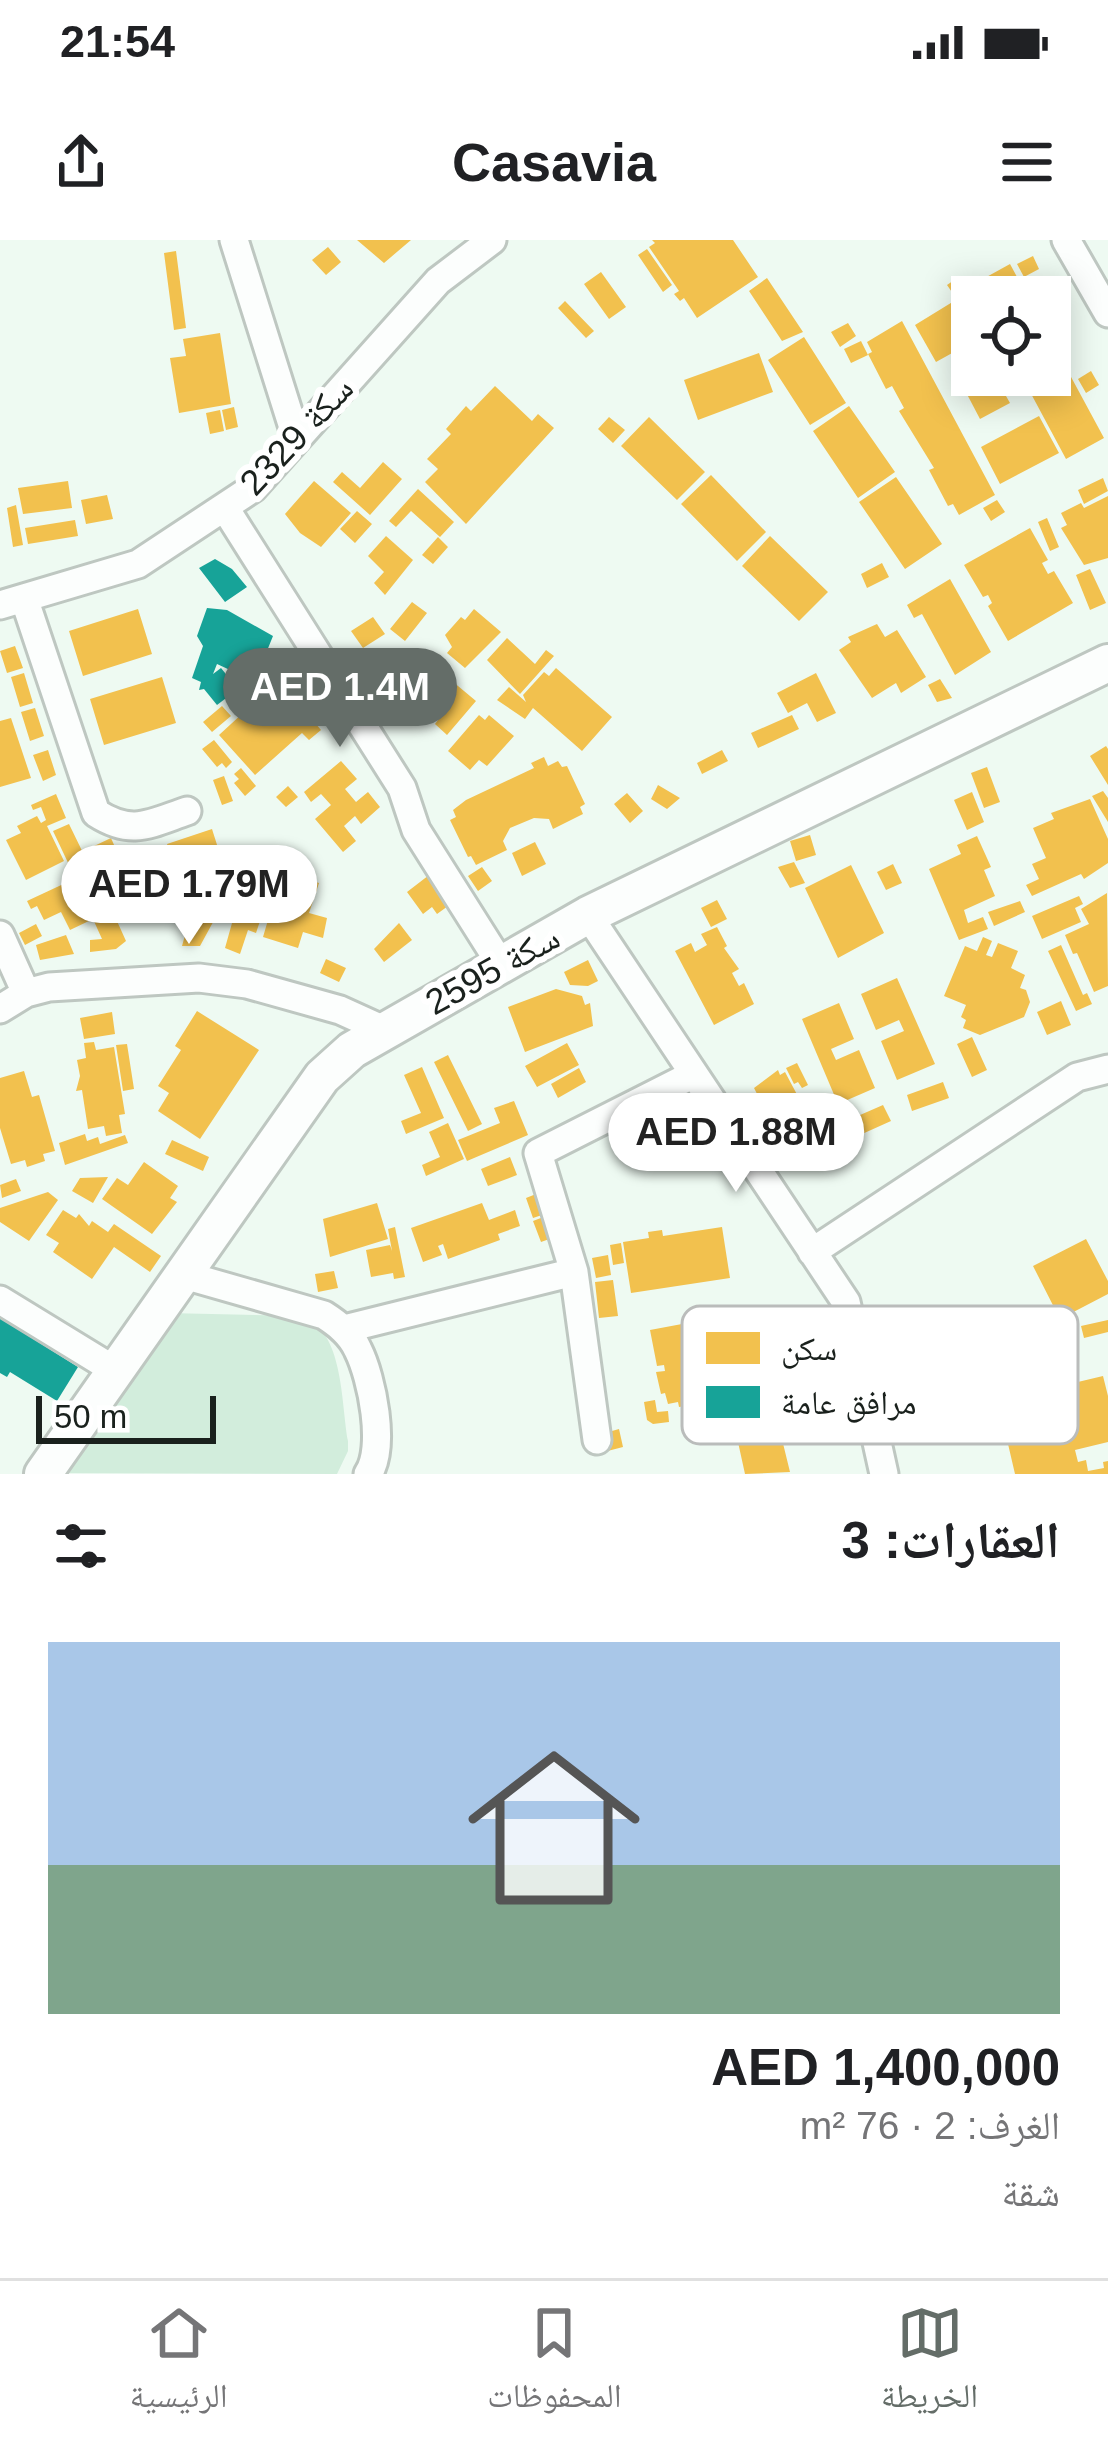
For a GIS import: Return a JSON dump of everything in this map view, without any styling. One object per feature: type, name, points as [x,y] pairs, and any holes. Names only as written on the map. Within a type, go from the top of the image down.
[{"type":"street","points":[[234,240],[296,437]]},
{"type":"street","name":"سكة 2329","points":[[12,601],[138,564],[253,488],[438,281],[492,240]]},
{"type":"street","points":[[1066,240],[1108,314]]},
{"type":"street","points":[[225,508],[401,788],[416,830],[500,963]]},
{"type":"street","points":[[12,601],[96,813],[119,827],[142,826],[187,811]]},
{"type":"street","name":"سكة 2595","points":[[43,1474],[322,1077],[352,1050],[588,915],[1108,663]]},
{"type":"street","points":[[588,915],[847,1306]]},
{"type":"street","points":[[0,935],[26,993]]},
{"type":"street","points":[[0,1010],[26,993],[49,987],[200,978],[295,994],[384,1030]]},
{"type":"street","points":[[812,1252],[1077,1078],[1108,1069]]},
{"type":"street","points":[[597,1440],[574,1272],[538,1154],[694,1074]]},
{"type":"street","points":[[344,1329],[574,1272]]},
{"type":"street","points":[[184,1275],[324,1315],[344,1329],[362,1360],[379,1444],[368,1474]]},
{"type":"street","points":[[0,1300],[116,1371]]},
{"type":"street","points":[[877,1444],[884,1474]]},
{"type":"green space","points":[[167,1313],[302,1316],[316,1324],[333,1352],[341,1388],[348,1451],[337,1474],[55,1473]]},
{"type":"building: سكن","points":[[357,240],[411,240],[384,263]]},
{"type":"building: سكن","points":[[652,240],[733,240],[758,277],[697,318],[684,298],[680,301],[674,294],[679,291],[649,247],[655,243]]},
{"type":"building: سكن","points":[[328,247],[341,262],[326,275],[312,260]]},
{"type":"building: سكن","points":[[647,249],[672,285],[663,292],[638,255]]},
{"type":"building: سكن","points":[[176,251],[186,328],[174,330],[164,253]]},
{"type":"building: سكن","points":[[1033,256],[1039,269],[1023,276],[1017,264]]},
{"type":"building: سكن","points":[[1010,264],[1017,276],[988,276]]},
{"type":"building: سكن","points":[[601,272],[626,307],[609,319],[584,284]]},
{"type":"building: سكن","points":[[767,278],[803,332],[782,341],[749,291]]},
{"type":"building: سكن","points":[[565,301],[594,331],[586,338],[558,308]]},
{"type":"building: سكن","points":[[951,303],[951,354],[936,362],[915,325]]},
{"type":"building: سكن","points":[[902,321],[995,495],[959,515],[953,504],[948,506],[929,470],[934,468],[899,411],[904,408],[892,386],[886,389],[868,354],[872,352],[867,342]]},
{"type":"building: سكن","points":[[848,323],[856,336],[840,347],[831,332]]},
{"type":"building: سكن","points":[[220,333],[231,404],[179,413],[170,358],[186,356],[183,339]]},
{"type":"building: سكن","points":[[804,337],[846,403],[810,425],[768,360]]},
{"type":"building: سكن","points":[[861,341],[868,355],[851,363],[844,349]]},
{"type":"building: سكن","points":[[759,353],[773,392],[698,420],[684,380]]},
{"type":"building: سكن","points":[[1091,371],[1099,385],[1086,393],[1078,379]]},
{"type":"building: سكن","points":[[1071,377],[1104,438],[1066,459],[1032,396],[1071,396]]},
{"type":"building: سكن","points":[[495,386],[532,421],[538,414],[554,428],[466,524],[425,482],[438,469],[427,459],[451,434],[446,429],[466,406],[471,411]]},
{"type":"building: سكن","points":[[968,396],[1006,396],[1010,403],[980,419]]},
{"type":"building: سكن","points":[[849,406],[895,472],[858,498],[813,431]]},
{"type":"building: سكن","points":[[234,407],[238,427],[226,430],[222,410]]},
{"type":"building: سكن","points":[[220,410],[224,431],[210,434],[206,413]]},
{"type":"building: سكن","points":[[1039,416],[1059,453],[1000,484],[981,447]]},
{"type":"building: سكن","points":[[609,417],[625,430],[613,443],[598,429]]},
{"type":"building: سكن","points":[[649,417],[705,472],[677,500],[621,446]]},
{"type":"building: سكن","points":[[383,462],[402,479],[370,515],[333,482],[342,472],[360,488]]},
{"type":"building: سكن","points":[[711,475],[766,532],[737,561],[681,504]]},
{"type":"building: سكن","points":[[896,477],[942,544],[905,569],[859,502]]},
{"type":"building: سكن","points":[[1103,478],[1108,491],[1084,504],[1078,490]]},
{"type":"building: سكن","points":[[68,481],[72,508],[23,514],[18,488]]},
{"type":"building: سكن","points":[[314,481],[351,513],[321,547],[300,533],[285,514]]},
{"type":"building: سكن","points":[[418,489],[454,522],[440,537],[411,511],[396,527],[389,521]]},
{"type":"building: سكن","points":[[107,495],[113,519],[86,524],[81,500]]},
{"type":"building: سكن","points":[[1108,496],[1108,558],[1084,565],[1061,528],[1067,525],[1061,513]]},
{"type":"building: سكن","points":[[997,500],[1005,512],[991,521],[983,508]]},
{"type":"building: سكن","points":[[16,505],[23,545],[13,547],[7,508]]},
{"type":"building: سكن","points":[[357,511],[372,524],[355,543],[340,529]]},
{"type":"building: سكن","points":[[1047,518],[1059,547],[1050,551],[1038,522]]},
{"type":"building: سكن","points":[[75,520],[78,536],[28,544],[25,528]]},
{"type":"building: سكن","points":[[1030,528],[1048,560],[1042,563],[1048,574],[1054,571],[1073,603],[1008,641],[988,606],[992,603],[988,595],[983,597],[964,565]]},
{"type":"building: سكن","points":[[386,536],[413,560],[385,595],[374,583],[384,572],[368,556]]},
{"type":"building: سكن","points":[[770,536],[828,592],[799,621],[742,566]]},
{"type":"building: سكن","points":[[438,537],[448,547],[433,564],[422,555]]},
{"type":"building: سكن","points":[[882,563],[889,577],[867,588],[861,574]]},
{"type":"building: سكن","points":[[1090,569],[1106,603],[1090,610],[1076,575]]},
{"type":"building: سكن","points":[[950,579],[991,652],[955,675],[922,614],[914,618],[907,605]]},
{"type":"building: سكن","points":[[412,602],[427,613],[405,641],[390,629]]},
{"type":"building: سكن","points":[[138,609],[152,654],[83,676],[69,631]]},
{"type":"building: سكن","points":[[474,609],[501,632],[465,668],[447,653],[452,647],[445,635]]},
{"type":"building: سكن","points":[[373,617],[385,634],[363,648],[351,631]]},
{"type":"building: سكن","points":[[877,624],[885,637],[897,630],[926,677],[901,693],[896,683],[872,698],[839,650],[851,642],[848,637]]},
{"type":"building: سكن","points":[[507,638],[535,664],[546,650],[554,656],[520,694],[487,660]]},
{"type":"building: سكن","points":[[15,646],[23,668],[7,673],[0,651]]},
{"type":"building: سكن","points":[[301,668],[317,685],[305,696],[289,679]]},
{"type":"building: سكن","points":[[556,668],[612,717],[582,751],[533,708],[525,719],[497,700],[509,687],[526,702],[523,695],[544,672],[549,676]]},
{"type":"building: سكن","points":[[440,671],[476,701],[447,735],[435,724],[441,716],[434,709],[426,717],[412,704]]},
{"type":"building: سكن","points":[[24,673],[33,703],[20,707],[11,677]]},
{"type":"building: سكن","points":[[816,673],[836,713],[817,722],[807,703],[788,713],[777,693]]},
{"type":"building: سكن","points":[[162,677],[176,723],[104,745],[90,699]]},
{"type":"building: سكن","points":[[940,679],[952,698],[937,702],[928,685]]},
{"type":"building: سكن","points":[[279,680],[321,730],[309,740],[302,733],[255,775],[219,735]]},
{"type":"building: سكن","points":[[222,706],[231,716],[212,732],[203,722]]},
{"type":"building: سكن","points":[[35,708],[44,736],[30,741],[21,712]]},
{"type":"building: سكن","points":[[479,715],[485,720],[489,715],[514,736],[487,766],[479,760],[470,770],[448,751]]},
{"type":"building: سكن","points":[[792,715],[799,729],[758,748],[751,733]]},
{"type":"building: سكن","points":[[11,718],[31,778],[0,787],[0,721]]},
{"type":"building: سكن","points":[[214,740],[232,762],[226,768],[222,763],[217,767],[202,749]]},
{"type":"building: سكن","points":[[1108,749],[1108,785],[1090,756]]},
{"type":"building: سكن","points":[[48,750],[56,775],[43,781],[33,755]]},
{"type":"building: سكن","points":[[722,750],[728,761],[702,774],[697,763]]},
{"type":"building: سكن","points":[[544,757],[548,766],[558,761],[567,766],[585,804],[580,807],[583,814],[553,829],[549,819],[534,818],[510,828],[503,841],[507,850],[476,865],[450,820],[456,817],[453,810],[534,768],[531,763]]},
{"type":"building: سكن","points":[[341,761],[357,779],[345,789],[356,802],[368,792],[380,807],[361,824],[355,816],[344,826],[356,841],[343,852],[315,819],[331,805],[321,794],[311,802],[304,792]]},
{"type":"building: سكن","points":[[987,767],[1000,802],[984,808],[971,773]]},
{"type":"building: سكن","points":[[241,768],[256,786],[245,796],[234,783],[239,779],[234,774]]},
{"type":"building: سكن","points":[[224,776],[233,801],[222,805],[213,780]]},
{"type":"building: سكن","points":[[658,785],[680,798],[667,809],[651,799]]},
{"type":"building: سكن","points":[[288,786],[298,797],[286,807],[276,797]]},
{"type":"building: سكن","points":[[1103,791],[1108,798],[1108,822],[1092,796]]},
{"type":"building: سكن","points":[[972,792],[984,822],[967,830],[954,800]]},
{"type":"building: سكن","points":[[627,793],[643,811],[630,823],[614,804]]},
{"type":"building: سكن","points":[[56,794],[66,818],[47,826],[64,861],[26,880],[6,840],[21,833],[17,826],[37,816],[41,823],[46,820],[41,807],[33,810],[31,805]]},
{"type":"building: سكن","points":[[1090,799],[1108,839],[1108,863],[1084,879],[1081,874],[1032,896],[1026,885],[1039,879],[1032,864],[1046,858],[1033,828],[1054,819],[1051,813]]},
{"type":"building: سكن","points":[[69,824],[87,861],[71,869],[53,831]]},
{"type":"building: سكن","points":[[212,829],[231,889],[215,894],[218,902],[201,907],[198,899],[186,903],[167,844]]},
{"type":"building: سكن","points":[[810,835],[816,855],[796,861],[790,841]]},
{"type":"building: سكن","points":[[977,836],[991,867],[984,870],[995,896],[964,910],[968,923],[983,917],[988,929],[959,940],[929,869],[961,854],[957,845]]},
{"type":"building: سكن","points":[[111,838],[118,854],[98,863],[92,847]]},
{"type":"building: سكن","points":[[535,842],[546,864],[522,876],[512,853]]},
{"type":"building: سكن","points":[[147,845],[170,901],[128,918],[105,861]]},
{"type":"building: سكن","points":[[794,862],[805,883],[790,888],[778,867]]},
{"type":"building: سكن","points":[[893,864],[902,883],[886,890],[877,872]]},
{"type":"building: سكن","points":[[851,865],[884,933],[838,958],[805,888]]},
{"type":"building: سكن","points":[[482,867],[492,881],[478,891],[468,876]]},
{"type":"building: سكن","points":[[277,870],[319,883],[309,913],[327,918],[323,938],[303,932],[298,948],[263,937],[268,920],[261,918],[256,933],[248,930],[240,954],[225,948],[241,891],[267,900]]},
{"type":"building: سكن","points":[[433,872],[455,901],[437,914],[432,907],[423,914],[407,892]]},
{"type":"building: سكن","points":[[72,880],[91,920],[70,930],[61,912],[44,920],[37,906],[31,909],[27,901]]},
{"type":"building: سكن","points":[[1107,893],[1108,986],[1094,992],[1065,935],[1089,924],[1081,909]]},
{"type":"building: سكن","points":[[1079,896],[1083,904],[1075,908],[1081,922],[1042,939],[1032,916]]},
{"type":"building: سكن","points":[[107,899],[126,941],[116,949],[90,952],[90,940],[102,939],[88,908]]},
{"type":"building: سكن","points":[[717,900],[727,919],[711,927],[701,908]]},
{"type":"building: سكن","points":[[1020,901],[1025,912],[994,926],[988,912]]},
{"type":"building: سكن","points":[[218,913],[200,946],[182,946],[191,914]]},
{"type":"building: سكن","points":[[399,923],[412,940],[384,962],[374,949]]},
{"type":"building: سكن","points":[[36,924],[42,936],[25,945],[19,933]]},
{"type":"building: سكن","points":[[717,927],[739,969],[732,973],[739,986],[744,983],[754,1004],[714,1025],[675,951],[691,943],[695,952],[707,945],[701,934]]},
{"type":"building: سكن","points":[[66,935],[74,954],[40,960],[36,945]]},
{"type":"building: سكن","points":[[983,937],[992,941],[986,955],[992,957],[998,943],[1018,951],[1011,968],[1025,975],[1020,988],[1026,990],[1030,1002],[1024,1017],[980,1035],[963,1028],[966,1005],[944,996],[965,946],[977,951]]},
{"type":"building: سكن","points":[[1061,945],[1083,995],[1087,993],[1092,1004],[1076,1011],[1048,951]]},
{"type":"building: سكن","points":[[326,959],[346,968],[339,982],[320,973]]},
{"type":"building: سكن","points":[[588,960],[598,981],[570,985],[564,972]]},
{"type":"building: سكن","points":[[897,978],[935,1064],[897,1080],[881,1041],[904,1031],[899,1020],[876,1030],[861,994]]},
{"type":"building: سكن","points":[[556,989],[582,996],[585,1005],[590,1003],[593,1026],[525,1052],[508,1007]]},
{"type":"building: سكن","points":[[1061,1001],[1071,1025],[1047,1035],[1037,1012]]},
{"type":"building: سكن","points":[[839,1003],[854,1039],[831,1049],[836,1060],[859,1050],[875,1088],[838,1104],[802,1019]]},
{"type":"building: سكن","points":[[197,1011],[259,1050],[200,1139],[158,1111],[169,1093],[158,1086],[181,1050],[175,1046]]},
{"type":"building: سكن","points":[[112,1012],[115,1034],[84,1039],[80,1018]]},
{"type":"building: سكن","points":[[972,1037],[987,1070],[972,1077],[957,1044]]},
{"type":"building: سكن","points":[[94,1042],[96,1050],[114,1047],[125,1114],[119,1115],[122,1133],[106,1136],[104,1126],[88,1129],[82,1090],[76,1091],[77,1060],[86,1058],[84,1043]]},
{"type":"building: سكن","points":[[567,1043],[579,1065],[537,1087],[525,1066]]},
{"type":"building: سكن","points":[[127,1044],[134,1089],[123,1091],[116,1045]]},
{"type":"building: سكن","points":[[448,1055],[482,1124],[468,1131],[434,1062]]},
{"type":"building: سكن","points":[[797,1063],[808,1085],[802,1088],[794,1084],[786,1068]]},
{"type":"building: سكن","points":[[422,1067],[444,1118],[406,1134],[401,1121],[421,1113],[404,1075]]},
{"type":"building: سكن","points":[[579,1068],[586,1082],[558,1098],[551,1084]]},
{"type":"building: سكن","points":[[778,1070],[780,1075],[785,1072],[801,1102],[795,1105],[801,1115],[775,1129],[754,1088]]},
{"type":"building: سكن","points":[[24,1071],[32,1097],[39,1095],[55,1151],[43,1154],[45,1161],[27,1167],[25,1160],[11,1164],[0,1128],[0,1078]]},
{"type":"building: سكن","points":[[943,1082],[949,1098],[912,1111],[907,1095]]},
{"type":"building: سكن","points":[[810,1093],[822,1121],[812,1125],[800,1097]]},
{"type":"building: سكن","points":[[514,1101],[528,1135],[467,1161],[458,1140],[500,1123],[494,1108]]},
{"type":"building: سكن","points":[[883,1105],[891,1121],[851,1139],[844,1122]]},
{"type":"building: سكن","points":[[448,1123],[464,1159],[426,1176],[422,1165],[440,1157],[429,1132]]},
{"type":"building: سكن","points":[[85,1134],[87,1141],[98,1137],[100,1144],[125,1135],[128,1143],[65,1165],[59,1143]]},
{"type":"building: سكن","points":[[172,1140],[209,1157],[203,1171],[165,1154]]},
{"type":"building: سكن","points":[[510,1157],[517,1175],[488,1186],[481,1169]]},
{"type":"building: سكن","points":[[144,1162],[178,1186],[170,1198],[177,1202],[152,1234],[102,1199],[117,1178],[128,1185]]},
{"type":"building: سكن","points":[[108,1177],[93,1203],[72,1191],[80,1178]]},
{"type":"building: سكن","points":[[16,1179],[21,1191],[2,1198],[0,1185]]},
{"type":"building: سكن","points":[[48,1192],[58,1200],[29,1241],[0,1222],[0,1208]]},
{"type":"building: سكن","points":[[541,1192],[548,1213],[533,1218],[526,1198]]},
{"type":"building: سكن","points":[[377,1203],[388,1239],[330,1257],[323,1219]]},
{"type":"building: سكن","points":[[482,1203],[489,1220],[515,1210],[520,1226],[498,1234],[500,1240],[448,1259],[443,1244],[438,1246],[442,1255],[423,1262],[411,1228]]},
{"type":"building: سكن","points":[[63,1210],[108,1232],[114,1224],[161,1256],[150,1272],[114,1247],[92,1279],[53,1252],[59,1243],[46,1235]]},
{"type":"building: سكن","points":[[546,1216],[555,1237],[541,1242],[533,1221]]},
{"type":"building: سكن","points":[[395,1227],[405,1277],[394,1279],[393,1273],[371,1277],[366,1250],[390,1245],[392,1251],[388,1229]]},
{"type":"building: سكن","points":[[722,1227],[730,1278],[631,1293],[623,1242],[649,1238],[648,1232],[662,1230],[663,1236]]},
{"type":"building: سكن","points":[[1086,1239],[1108,1281],[1108,1294],[1078,1310],[1053,1306],[1033,1266]]},
{"type":"building: سكن","points":[[621,1243],[624,1263],[613,1265],[610,1245]]},
{"type":"building: سكن","points":[[608,1255],[611,1275],[596,1278],[592,1258]]},
{"type":"building: سكن","points":[[334,1271],[338,1288],[318,1292],[315,1274]]},
{"type":"building: سكن","points":[[613,1280],[618,1316],[599,1318],[595,1282]]},
{"type":"building: سكن","points":[[1108,1320],[1108,1332],[1084,1338],[1081,1326]]},
{"type":"building: سكن","points":[[682,1324],[682,1407],[678,1402],[668,1404],[665,1393],[661,1394],[656,1372],[665,1371],[664,1365],[657,1366],[650,1330]]},
{"type":"building: سكن","points":[[1103,1376],[1108,1442],[1075,1450],[1078,1462],[1086,1460],[1088,1471],[1104,1468],[1103,1462],[1108,1461],[1108,1474],[1015,1474],[1008,1444],[1078,1444],[1078,1382]]},
{"type":"building: سكن","points":[[655,1400],[657,1412],[668,1411],[669,1422],[647,1420],[644,1402]]},
{"type":"building: سكن","points":[[619,1429],[623,1447],[596,1454],[591,1437]]},
{"type":"building: سكن","points":[[738,1444],[783,1444],[790,1472],[745,1474]]},
{"type":"building: مرافق عامة","points":[[215,559],[232,569],[247,587],[225,602],[199,568]]},
{"type":"building: مرافق عامة","points":[[207,608],[227,610],[273,636],[258,673],[240,674],[232,664],[230,670],[217,664],[213,674],[221,668],[238,689],[217,705],[204,689],[199,690],[201,682],[192,678],[203,646],[197,636]]},
{"type":"building: مرافق عامة","points":[[0,1318],[78,1367],[57,1401],[10,1372],[7,1377],[0,1373]]}]
